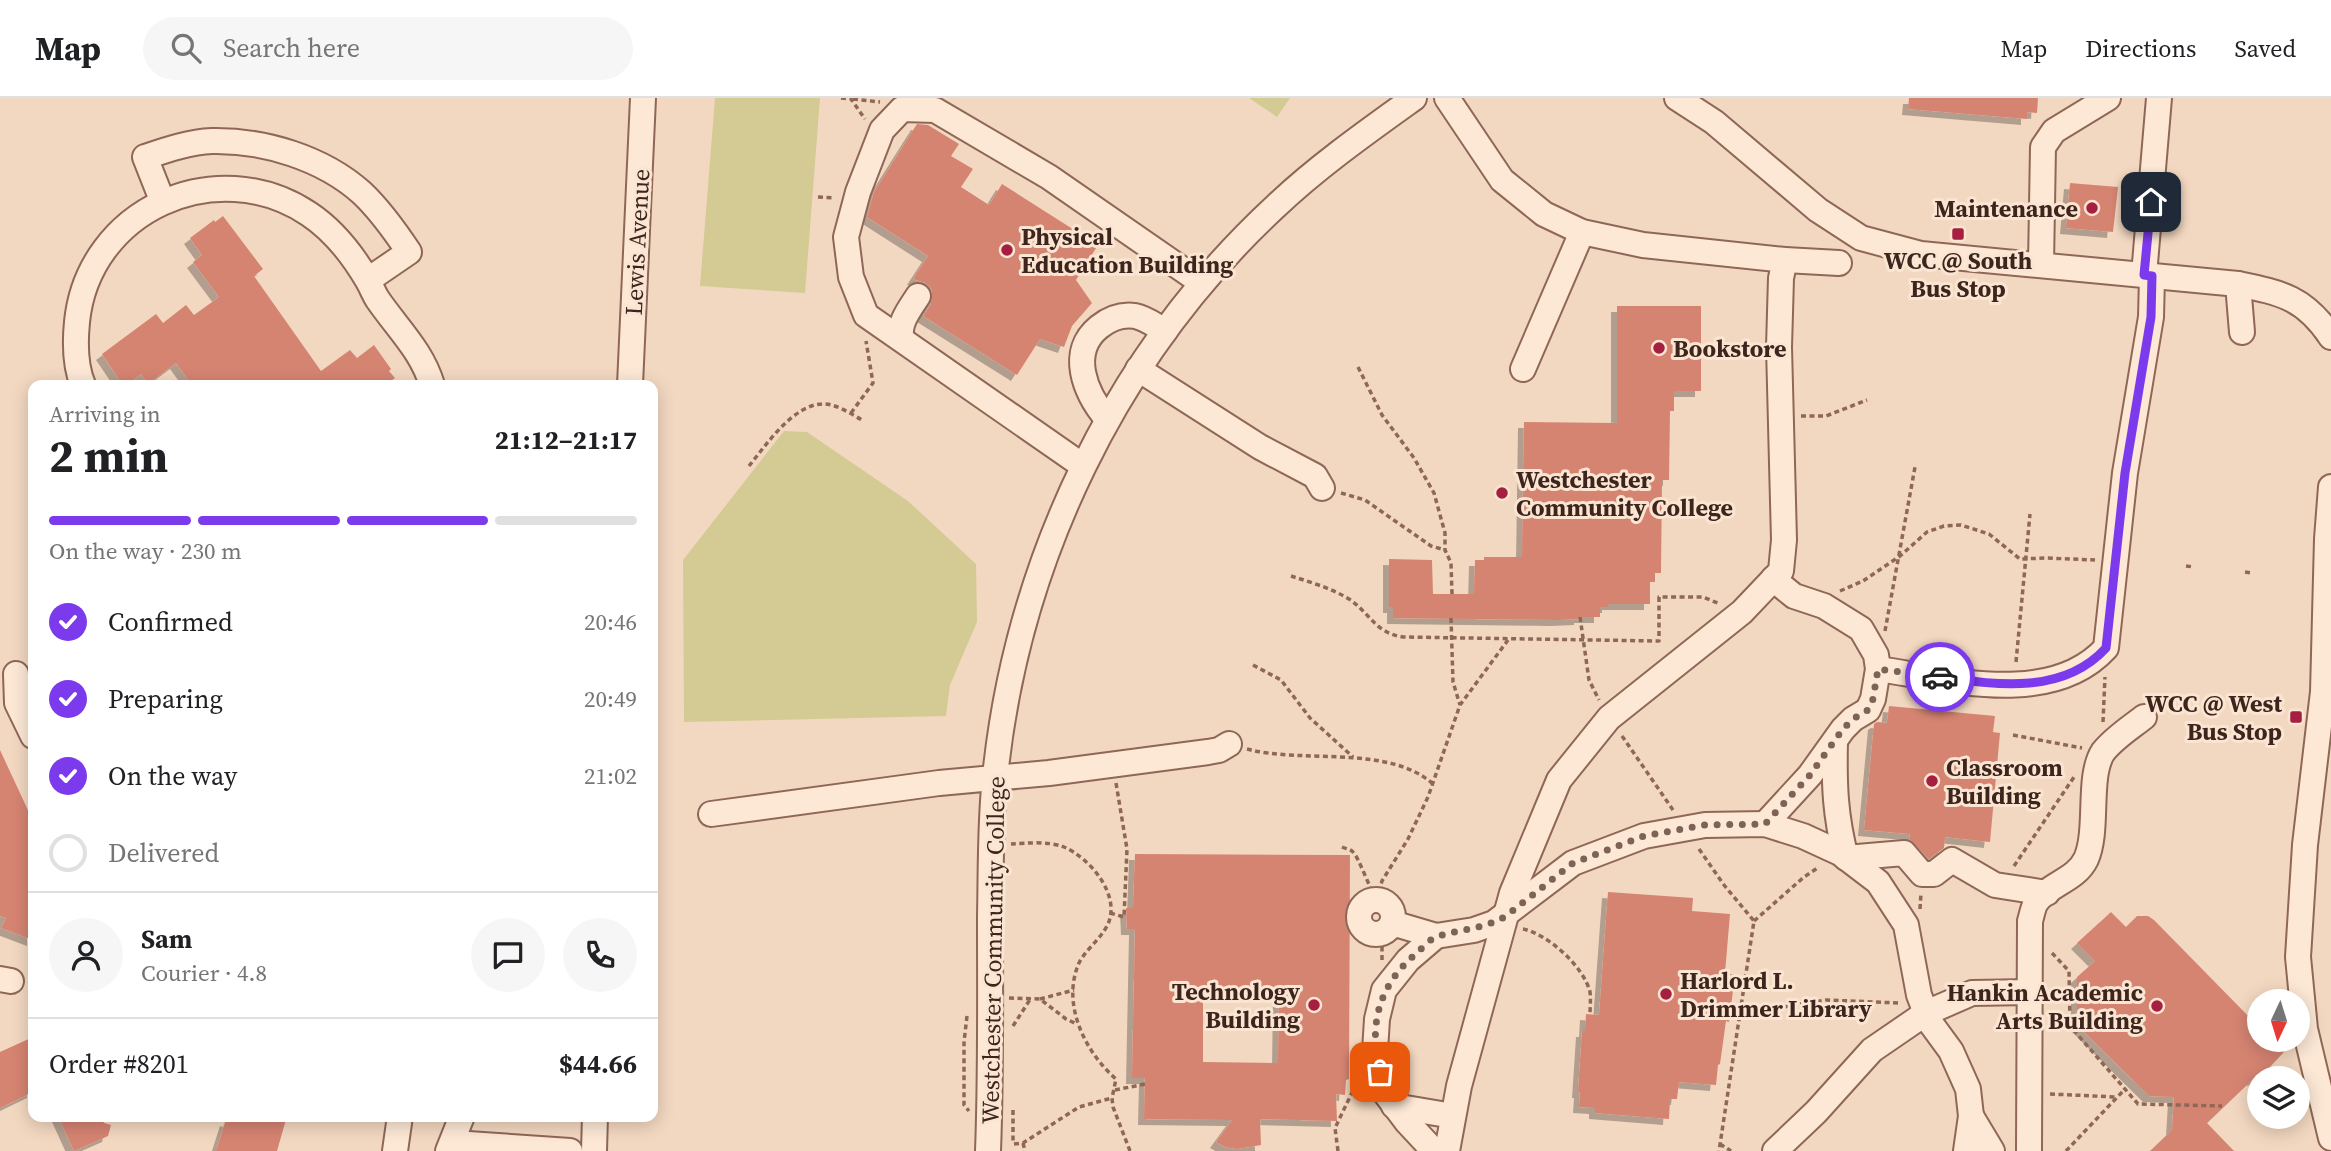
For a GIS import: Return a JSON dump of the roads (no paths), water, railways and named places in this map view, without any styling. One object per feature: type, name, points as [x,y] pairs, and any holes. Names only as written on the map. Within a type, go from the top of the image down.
[{"type":"street","name":"Lewis Avenue","points":[[630,380],[643,98]]},
{"type":"street","name":"Westchester Community College","points":[[1003,1146],[991,845],[995,778],[1004,709],[1015,657],[1037,577],[1056,527],[1107,419],[1138,369],[1202,284],[1276,205],[1413,98]]},
{"type":"street","points":[[1447,98],[1502,180],[1544,214],[1582,232],[1643,245],[1839,263]]},
{"type":"street","points":[[1677,98],[1714,122],[1818,210],[1861,238],[1921,254],[2238,284],[2276,292],[2301,303],[2318,318],[2331,337]]},
{"type":"street","points":[[2041,265],[2043,147],[2054,131],[2108,98]]},
{"type":"street","points":[[1877,662],[2014,685],[2070,675],[2094,662],[2106,648],[2125,473],[2151,317],[2148,275],[2159,98]]},
{"type":"street","points":[[1083,466],[866,315],[851,277],[846,237],[858,192],[882,130],[902,109],[935,110],[1049,177],[1202,284]]},
{"type":"street","points":[[162,201],[145,157],[212,141],[252,144],[289,152],[330,171],[360,191],[381,213],[409,251],[368,280]]},
{"type":"street","points":[[82,380],[75,340],[79,299],[92,267],[112,238],[138,216],[162,201],[196,191],[232,189],[279,198],[309,214],[331,231],[368,280],[377,299],[414,345],[431,380]]},
{"type":"street","points":[[1523,369],[1582,232]]},
{"type":"street","points":[[1447,1151],[1459,1086],[1512,893],[1559,780],[1609,718],[1742,612],[1781,571],[1784,540],[1779,347],[1781,278],[1785,260]]},
{"type":"street","points":[[2238,284],[2242,332]]},
{"type":"street","points":[[901,338],[900,330],[904,318],[918,296]]},
{"type":"street","points":[[1107,419],[1095,405],[1083,377],[1081,361],[1091,333],[1105,322],[1119,316],[1136,316],[1165,331]]},
{"type":"street","points":[[1138,369],[1260,447],[1315,476],[1322,488]]},
{"type":"street","points":[[2331,487],[2323,692],[2305,845],[2298,957],[2305,1029],[2331,1138]]},
{"type":"street","points":[[1765,824],[1810,775],[1853,719],[1868,710],[1873,699],[1877,662],[1861,629],[1824,606],[1794,596],[1773,579]]},
{"type":"street","points":[[16,674],[17,703],[28,726]]},
{"type":"street","points":[[2029,1151],[2030,921],[2036,902],[2077,873],[2086,859],[2101,755],[2112,742],[2144,717]]},
{"type":"street","points":[[1835,741],[1834,793],[1843,855]]},
{"type":"street","points":[[710,814],[939,783],[1219,750],[1229,744]]},
{"type":"street","points":[[1377,900],[1390,908],[1392,923],[1436,936],[1474,930],[1505,921],[1573,863],[1644,836],[1705,825],[1765,824],[1803,835],[1843,855],[1878,882],[1906,925],[1924,1008],[1951,1051],[1968,1088],[1971,1116],[1966,1151]]},
{"type":"street","points":[[1843,855],[1904,853],[1923,874],[1934,874],[1952,860],[1995,885],[2047,893]]},
{"type":"street","points":[[1995,885],[2031,932]]},
{"type":"street","points":[[1434,1151],[1386,1094],[1375,1051],[1377,1019],[1384,990],[1408,960],[1436,936]]},
{"type":"street","points":[[1775,1151],[1816,1112],[1872,1050],[1924,1008],[1972,993],[2031,992]]},
{"type":"street","points":[[1394,1106],[1454,1116]]},
{"type":"street","points":[[1971,1116],[1992,1151]]},
{"type":"street","points":[[395,1151],[399,1122]]},
{"type":"street","points":[[460,1122],[450,1147],[570,1151]]},
{"type":"street","points":[[594,1151],[595,1122]]},
{"type":"place","name":"Maintenance","points":[[2092,208]]},
{"type":"place","name":"WCC @ South Bus Stop","points":[[1958,234]]},
{"type":"place","name":"Physical Education Building","points":[[1007,250]]},
{"type":"place","name":"Bookstore","points":[[1659,348]]},
{"type":"place","name":"Westchester Community College","points":[[1502,493]]},
{"type":"place","name":"WCC @ West Bus Stop","points":[[2296,717]]},
{"type":"place","name":"Classroom Building","points":[[1932,781]]},
{"type":"place","name":"Harlord L. Drimmer Library","points":[[1666,994]]},
{"type":"place","name":"Technology Building","points":[[1314,1005]]},
{"type":"place","name":"Hankin Academic Arts Building","points":[[2157,1006]]}]
